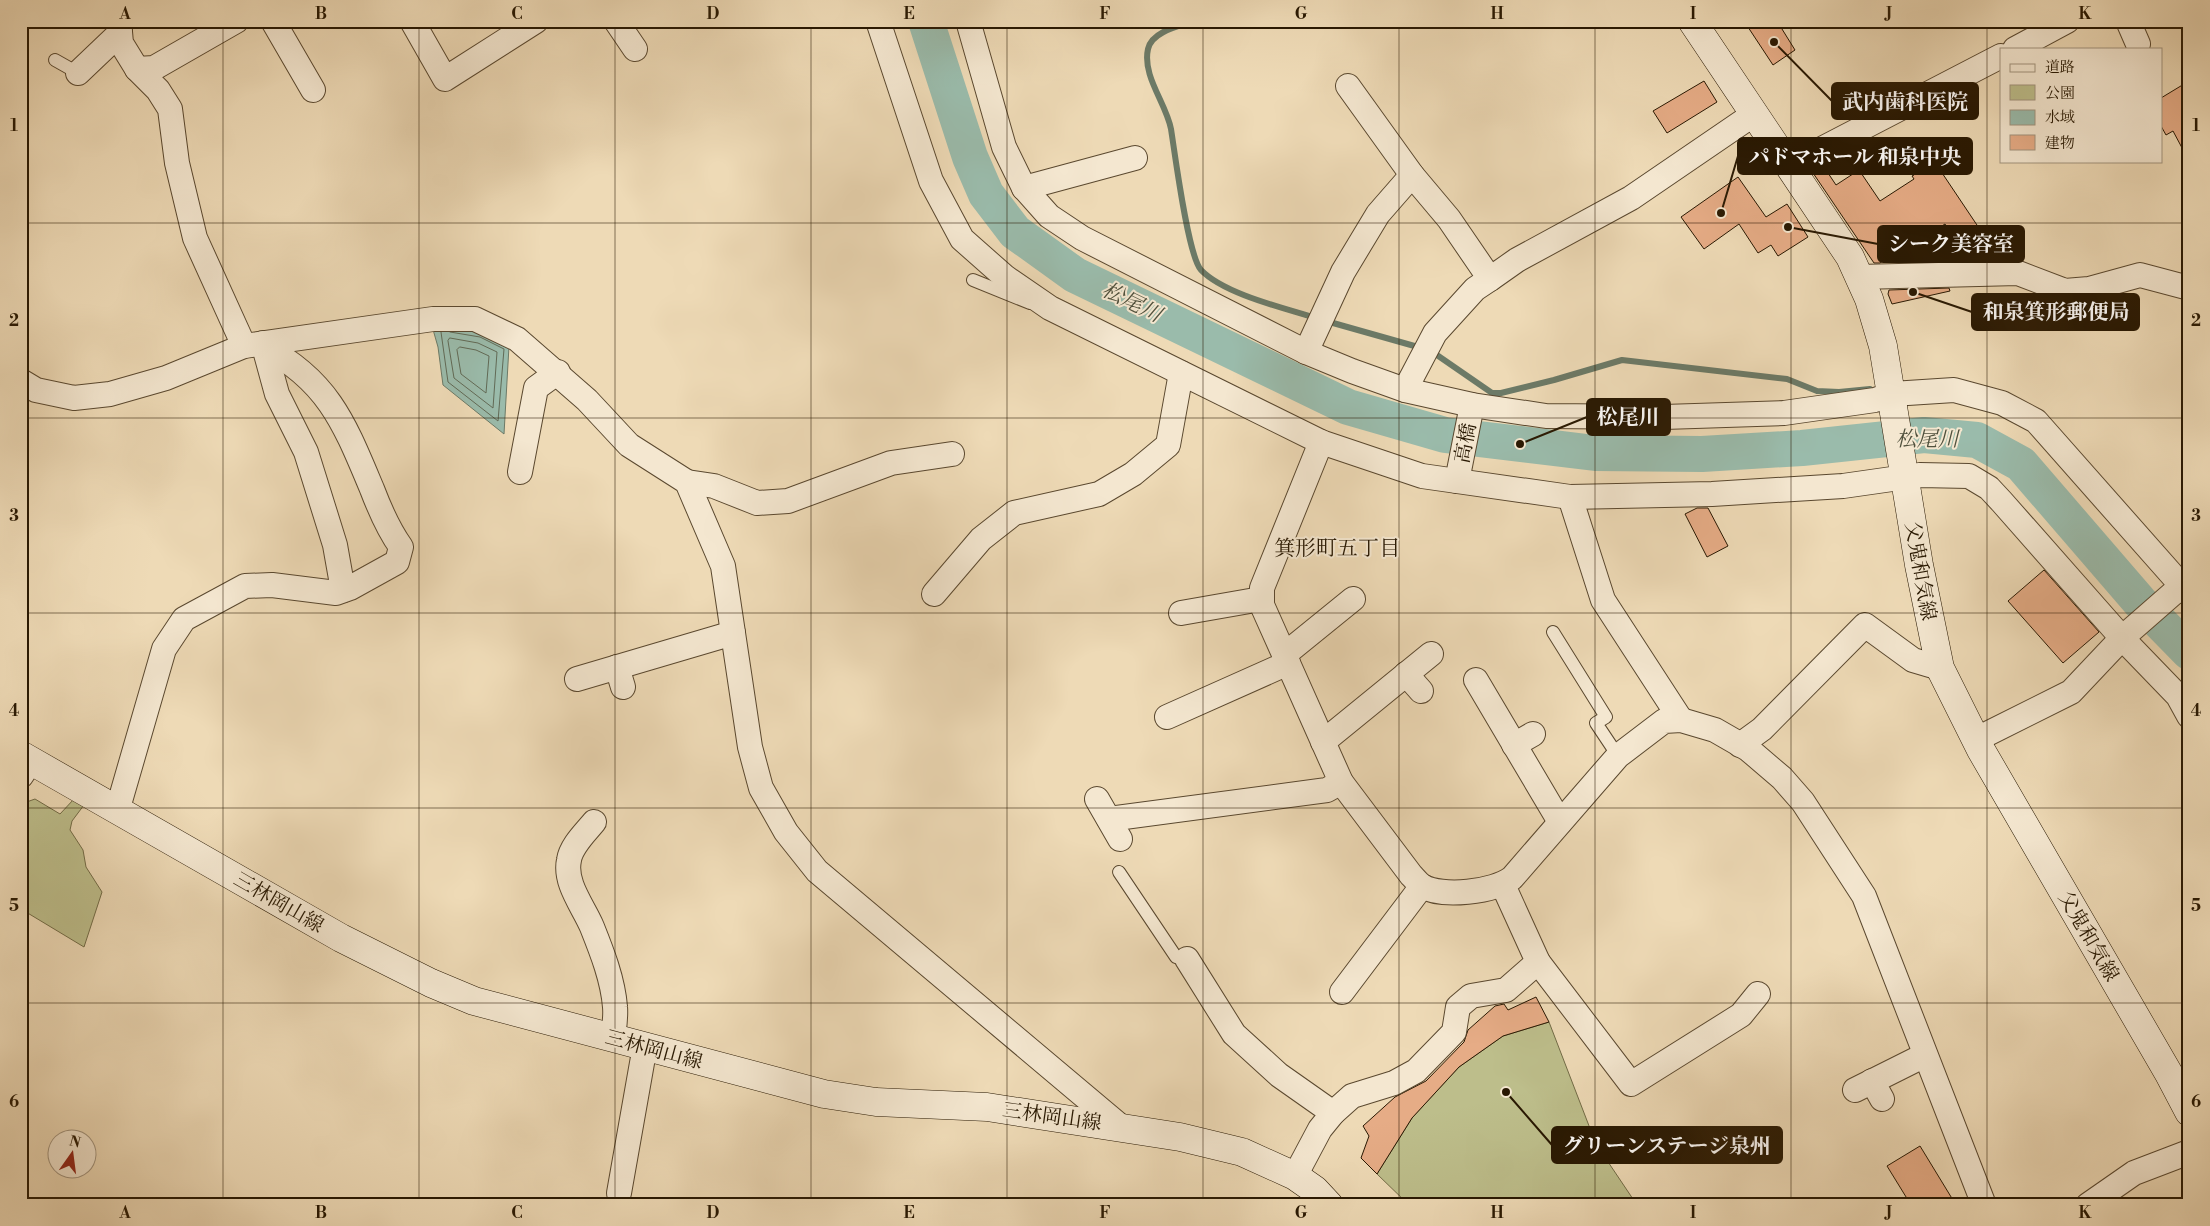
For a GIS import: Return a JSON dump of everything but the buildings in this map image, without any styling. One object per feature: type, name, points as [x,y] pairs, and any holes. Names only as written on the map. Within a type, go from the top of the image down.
[{"type":"main road","name":"父鬼和気線","points":[[1692,21],[1850,257],[1869,299],[1883,346],[1919,565],[1940,668],[1976,740],[2169,1074],[2189,1112]]},
{"type":"main road","name":"三林岡山線","points":[[25,764],[118,808],[341,938],[431,983],[474,1001],[824,1094],[876,1102],[988,1107],[1120,1126],[1180,1137],[1242,1152],[1295,1176],[1315,1190],[1329,1205]]},
{"type":"street","points":[[137,69],[154,68],[236,21]]},
{"type":"street","points":[[273,21],[312,90]]},
{"type":"street","points":[[412,21],[445,79],[536,21]]},
{"type":"street","points":[[616,21],[635,49]]},
{"type":"street","points":[[878,21],[931,181],[962,239],[1005,277],[1050,308],[1321,442],[1422,476],[1458,478],[1570,497],[1712,494],[1843,486],[1905,473],[1969,476],[1989,488],[2185,705]]},
{"type":"street","points":[[968,21],[1004,147],[1024,188],[1049,216],[1082,238],[1306,352],[1406,390],[1471,408],[1546,416],[1674,417],[1784,413],[1874,400],[1893,400],[1954,390],[2002,403],[2036,421],[2184,588],[2124,636],[2071,692],[1976,740]]},
{"type":"street","points":[[2017,48],[2039,28],[2067,21]]},
{"type":"street","points":[[2128,21],[2138,44]]},
{"type":"street","points":[[120,27],[121,43],[137,69],[158,90],[170,109],[177,163],[195,238],[257,345],[277,394],[306,452],[335,545],[343,590]]},
{"type":"street","points":[[78,73],[120,27]]},
{"type":"street","points":[[1789,166],[2000,57]]},
{"type":"street","points":[[1348,86],[1412,176],[1449,219],[1490,279]]},
{"type":"street","points":[[1406,390],[1435,333],[1475,289],[1517,260],[1631,198],[1754,114]]},
{"type":"street","points":[[1024,188],[1135,158]]},
{"type":"street","points":[[1306,352],[1342,272],[1378,214],[1412,176]]},
{"type":"street","points":[[1859,277],[2018,273],[2065,291],[2089,289],[2140,275],[2189,288]]},
{"type":"street","points":[[21,381],[36,390],[74,398],[110,394],[166,378],[257,345],[433,319],[476,319],[518,339],[558,372],[628,445],[687,482],[714,486],[757,503],[788,501],[891,463],[952,454]]},
{"type":"street","points":[[118,808],[164,648],[184,619],[245,586],[272,585],[336,593],[397,562],[401,547],[390,533],[364,470],[329,399],[311,378],[283,357],[257,345]]},
{"type":"street","points":[[520,472],[536,388],[558,372]]},
{"type":"street","points":[[934,594],[981,539],[1014,513],[1099,494],[1132,474],[1168,445],[1181,373]]},
{"type":"street","name":"高橋","points":[[1458,478],[1471,408]]},
{"type":"street","points":[[1321,442],[1262,588],[1261,599],[1341,782],[1411,875],[1422,886],[1438,892],[1453,893],[1503,885],[1512,878],[1560,822],[1579,803],[1618,756],[1664,721],[1681,720],[1715,730],[1740,745],[1782,778],[1803,802],[1864,896],[1984,1205]]},
{"type":"street","points":[[687,482],[723,566],[750,747],[761,788],[786,832],[817,871],[1120,1126]]},
{"type":"street","points":[[1570,497],[1603,600],[1681,720]]},
{"type":"street","points":[[1181,613],[1261,599]]},
{"type":"street","points":[[1182,717],[1286,659],[1353,599]]},
{"type":"street","points":[[1740,745],[1762,728],[1866,626],[1913,660],[1940,668]]},
{"type":"street","points":[[577,679],[620,677],[733,633]]},
{"type":"street","points":[[1323,742],[1413,682],[1430,654]]},
{"type":"street","points":[[1476,680],[1524,739],[1560,822]]},
{"type":"street","points":[[1097,798],[1115,829],[1178,800],[1241,791],[1327,790],[1341,782]]},
{"type":"street","points":[[594,822],[576,844],[569,858],[568,871],[572,886],[592,926],[611,980],[616,1008],[613,1038]]},
{"type":"street","points":[[1503,885],[1538,962],[1631,1084],[1741,1015],[1758,994]]},
{"type":"street","points":[[1342,992],[1353,962],[1422,886]]},
{"type":"street","points":[[1295,1176],[1320,1129],[1333,1113],[1352,1096],[1394,1083],[1416,1071],[1454,1032],[1458,1007],[1471,996],[1506,990],[1538,962]]},
{"type":"street","points":[[1188,974],[1234,1034],[1243,1055],[1279,1074],[1333,1113]]},
{"type":"street","points":[[619,1193],[645,1046]]},
{"type":"street","points":[[1870,1090],[1925,1055]]},
{"type":"street","points":[[2088,1205],[2134,1173],[2189,1152]]},
{"type":"lane","points":[[55,60],[78,73]]},
{"type":"lane","points":[[973,280],[1022,301],[1050,308]]},
{"type":"lane","points":[[1553,632],[1606,717],[1596,723],[1618,756]]},
{"type":"lane","points":[[1119,872],[1188,974]]},
{"type":"green space","points":[[35,799],[60,814],[74,799],[84,805],[72,821],[70,830],[83,850],[86,867],[102,892],[84,947],[21,909],[21,804]]},
{"type":"green space","points":[[1549,1022],[1596,1144],[1637,1205],[1409,1205],[1377,1174],[1412,1118],[1459,1067],[1503,1036]]},
{"type":"water","points":[[432,326],[481,332],[509,346],[504,434],[443,385],[438,347]]},
{"type":"waterway","name":"松尾川","points":[[926,21],[970,157],[986,194],[1015,232],[1075,275],[1348,407],[1445,435],[1595,453],[1702,454],[1802,448],[1924,435],[1977,440],[2021,464],[2140,602],[2189,652]]},
{"type":"waterway","points":[[1195,21],[1167,30],[1155,38],[1148,49],[1147,59],[1151,79],[1171,129],[1187,226],[1196,261],[1201,270],[1211,279],[1224,286],[1272,305],[1316,318]]},
{"type":"waterway","points":[[1326,321],[1418,347]]},
{"type":"waterway","points":[[1434,353],[1492,393],[1501,393],[1554,380],[1622,360],[1787,379],[1817,391],[1839,392],[1870,389]]},
{"type":"place","name":"武内歯科医院","points":[[1774,42]]},
{"type":"place","name":"パドマホール 和泉中央","points":[[1721,213]]},
{"type":"place","name":"シーク美容室","points":[[1788,227]]},
{"type":"place","name":"和泉箕形郵便局","points":[[1913,292]]},
{"type":"place","name":"松尾川","points":[[1520,444]]},
{"type":"place","name":"グリーンステージ泉州","points":[[1506,1092]]},
{"type":"district","name":"箕形町五丁目","points":[[1337,548]]}]
